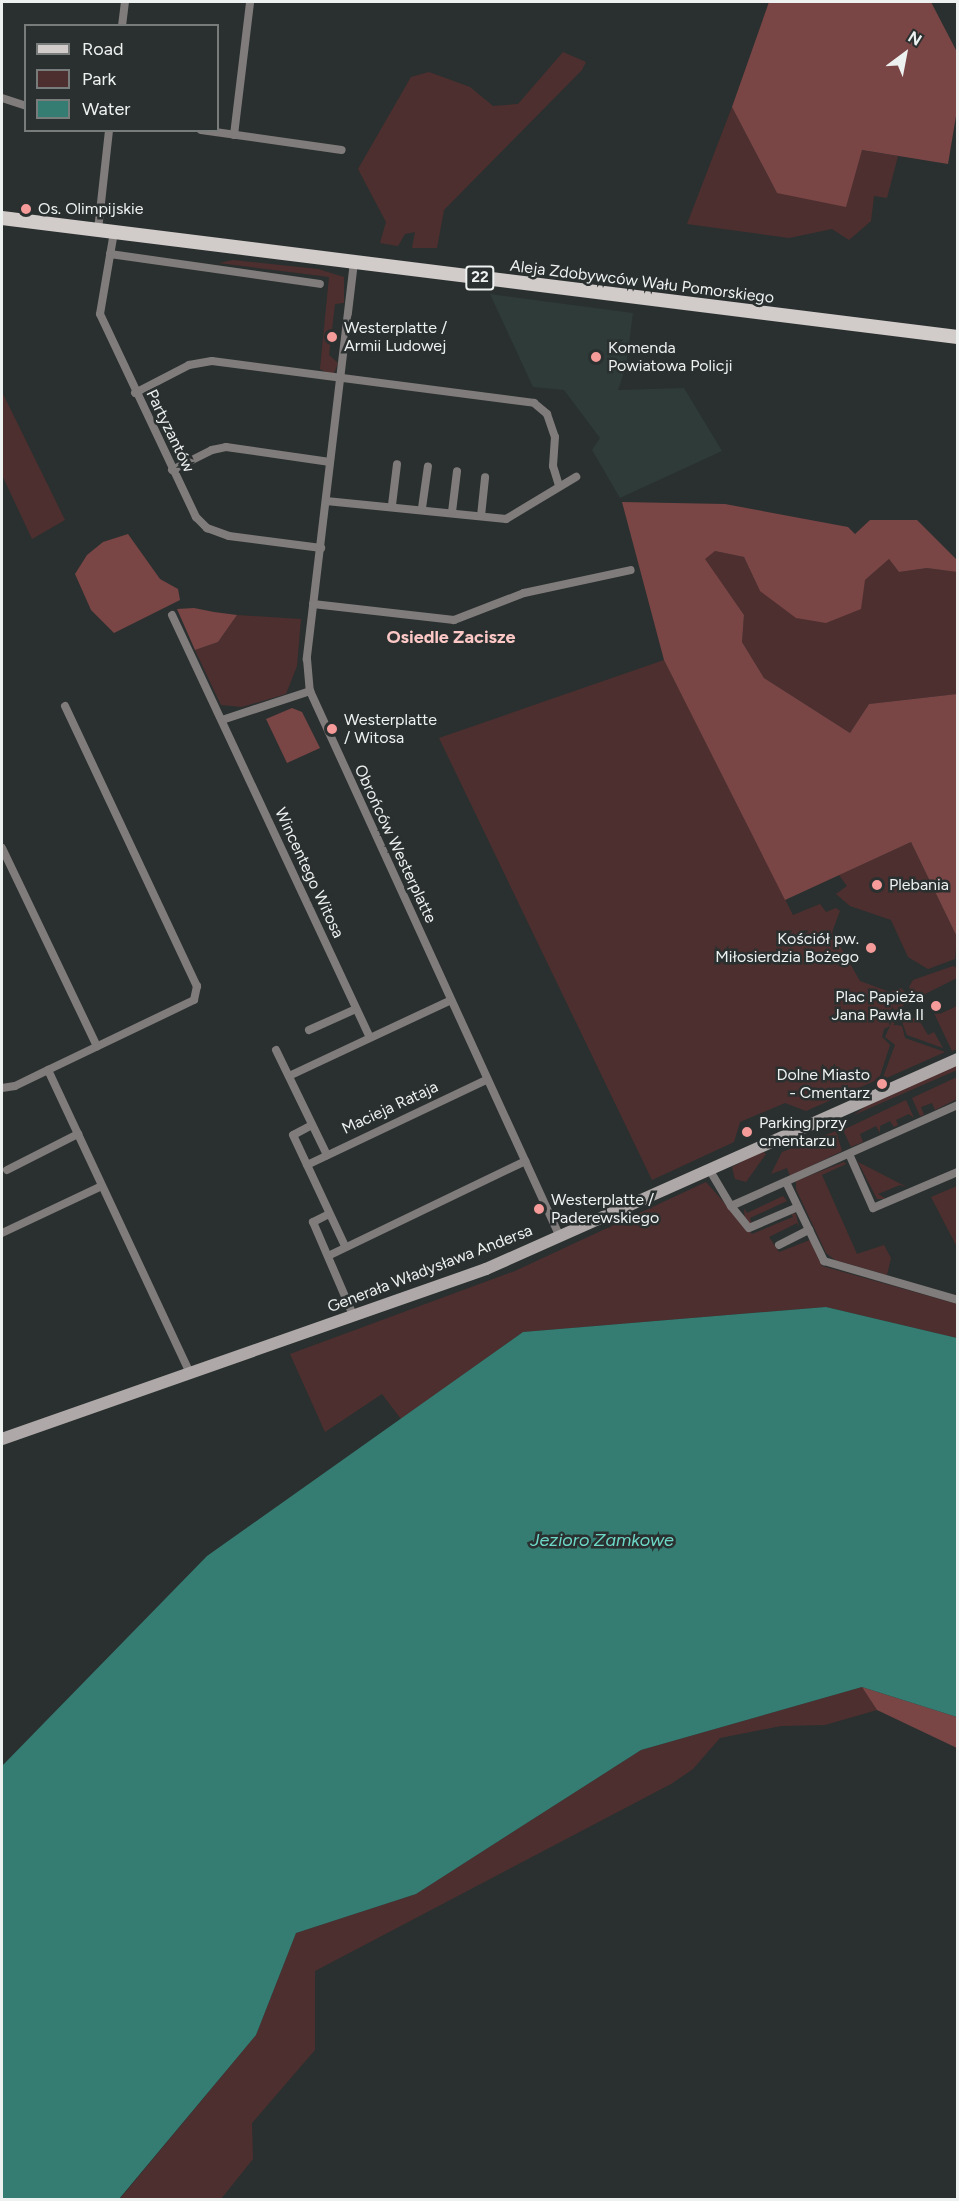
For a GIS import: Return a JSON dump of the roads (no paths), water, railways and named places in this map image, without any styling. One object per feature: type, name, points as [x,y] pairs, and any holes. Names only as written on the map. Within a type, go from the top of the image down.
[{"type":"main road","name":"Aleja Zdobywców Wału Pomorskiego","points":[[2,218],[957,338]]},
{"type":"main road","name":"Generała Władysława Andersa","points":[[2,1439],[447,1284],[560,1237],[957,1059]]},
{"type":"street","points":[[122,24],[125,2]]},
{"type":"street","points":[[234,135],[250,2]]},
{"type":"street","points":[[2,98],[24,105]]},
{"type":"street","points":[[98,230],[109,132]]},
{"type":"street","points":[[214,132],[342,150]]},
{"type":"street","name":"Partyzantów","points":[[114,232],[100,314],[135,393],[196,517],[218,533],[321,548]]},
{"type":"street","points":[[110,254],[320,284]]},
{"type":"street","name":"Obrońców Westerplatte","points":[[354,262],[307,659],[310,691],[486,1080],[560,1237]]},
{"type":"street","points":[[135,393],[202,362],[342,376],[534,403],[547,414],[555,437],[553,466],[559,486]]},
{"type":"street","points":[[172,470],[226,447],[330,462]]},
{"type":"street","points":[[392,505],[397,465]]},
{"type":"street","points":[[422,508],[428,466]]},
{"type":"street","points":[[452,512],[457,471]]},
{"type":"street","points":[[481,516],[486,477]]},
{"type":"street","points":[[326,501],[422,508],[506,519],[576,477]]},
{"type":"street","points":[[313,603],[454,620],[524,593],[631,570]]},
{"type":"street","name":"Wincentego Witosa","points":[[172,615],[370,1037]]},
{"type":"street","points":[[222,720],[310,691]]},
{"type":"street","points":[[2,1088],[15,1086],[194,1000],[198,986],[65,706]]},
{"type":"street","points":[[2,848],[97,1046]]},
{"type":"street","points":[[288,1076],[451,1000]]},
{"type":"street","points":[[309,1030],[356,1009]]},
{"type":"street","points":[[276,1050],[327,1155]]},
{"type":"street","points":[[48,1070],[190,1373]]},
{"type":"street","name":"Macieja Rataja","points":[[307,1165],[486,1080]]},
{"type":"street","points":[[731,1206],[850,1156],[957,1105]]},
{"type":"street","points":[[312,1125],[293,1135],[345,1246]]},
{"type":"street","points":[[7,1170],[78,1134]]},
{"type":"street","points":[[850,1156],[873,1208],[957,1172]]},
{"type":"street","points":[[328,1256],[525,1161]]},
{"type":"street","points":[[709,1169],[731,1206],[749,1228],[798,1207]]},
{"type":"street","points":[[786,1182],[824,1261],[957,1300]]},
{"type":"street","points":[[2,1233],[102,1186]]},
{"type":"street","points":[[329,1214],[313,1222],[354,1317]]},
{"type":"street","points":[[779,1245],[809,1230]]},
{"type":"water","name":"Jezioro Zamkowe","points":[[826,1307],[957,1338],[957,1717],[862,1687],[641,1750],[416,1894],[296,1933],[256,2035],[119,2199],[2,2199],[2,1766],[207,1556],[523,1332]]},
{"type":"place","name":"Os. Olimpijskie","points":[[26,209]]},
{"type":"place","name":"Westerplatte / Armii Ludowej","points":[[332,337]]},
{"type":"place","name":"Komenda Powiatowa Policji","points":[[596,357]]},
{"type":"place","name":"Westerplatte / Witosa","points":[[332,729]]},
{"type":"place","name":"Plebania","points":[[877,885]]},
{"type":"place","name":"Kościół pw. Miłosierdzia Bożego","points":[[871,948]]},
{"type":"place","name":"Plac Papieża Jana Pawła II","points":[[936,1006]]},
{"type":"place","name":"Dolne Miasto - Cmentarz","points":[[882,1084]]},
{"type":"place","name":"Parking przy cmentarzu","points":[[747,1132]]},
{"type":"place","name":"Westerplatte / Paderewskiego","points":[[539,1209]]},
{"type":"district","name":"Osiedle Zacisze","points":[[451,637]]}]
